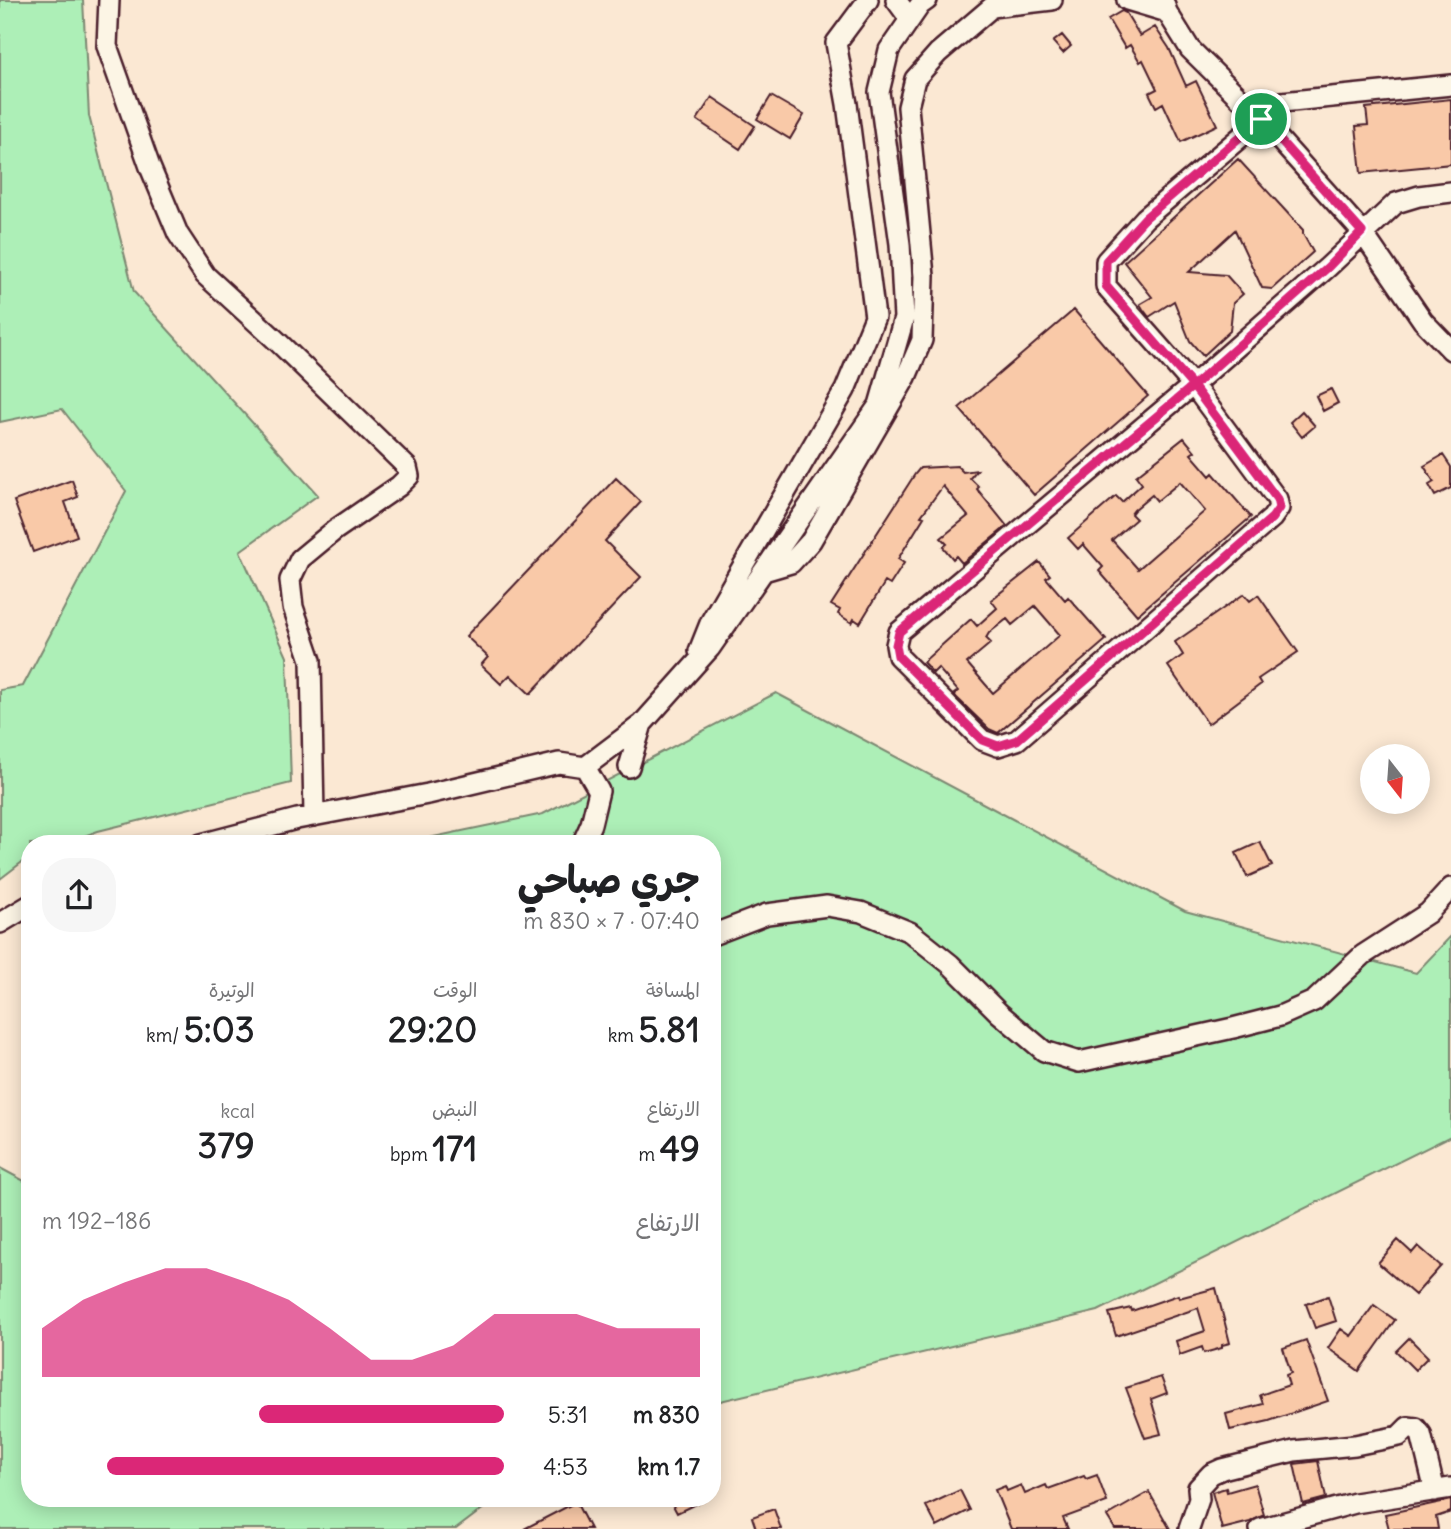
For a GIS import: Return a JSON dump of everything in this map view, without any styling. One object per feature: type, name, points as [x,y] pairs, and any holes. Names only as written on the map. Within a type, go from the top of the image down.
[{"type":"street","points":[[109,0],[107,46],[150,167],[178,234],[205,275],[407,467],[409,476],[398,486],[335,530],[300,559],[290,580],[293,607],[311,660],[314,816]]},
{"type":"street","points":[[108,21],[125,0]]},
{"type":"street","points":[[692,667],[710,621],[845,390],[875,317],[847,104],[836,43],[868,0]]},
{"type":"street","points":[[896,0],[910,19]]},
{"type":"street","points":[[237,835],[559,763],[585,767],[642,724],[710,648],[879,405],[904,318],[900,244],[879,92],[889,50],[927,0]]},
{"type":"street","points":[[764,571],[791,563],[811,541],[906,377],[922,340],[925,276],[908,107],[915,79],[939,53],[992,7],[1052,0]]},
{"type":"street","points":[[1127,0],[1165,6],[1190,49],[1261,119],[1362,232],[1423,321],[1451,350]]},
{"type":"street","points":[[1451,85],[1282,102],[1145,218],[1106,261],[1106,286],[1193,386],[1277,499],[1279,508],[1272,518],[1017,740],[998,746],[982,740],[898,656],[896,645],[899,632],[1193,386],[1396,203],[1419,196],[1451,192]]},
{"type":"street","points":[[629,767],[642,724]]},
{"type":"street","points":[[585,767],[599,791],[586,835]]},
{"type":"street","points":[[721,932],[767,914],[827,906],[861,912],[910,932],[950,964],[999,1013],[1044,1051],[1079,1062],[1280,1016],[1314,1001],[1363,955],[1427,913],[1451,888]]},
{"type":"street","points":[[0,923],[21,910]]},
{"type":"street","points":[[1189,1529],[1199,1499],[1198,1488],[1211,1474],[1294,1451],[1355,1445],[1399,1436],[1408,1427],[1416,1428],[1422,1434],[1443,1490],[1355,1503],[1260,1529]]},
{"type":"green space","points":[[0,0],[83,0],[89,116],[134,292],[318,495],[240,551],[287,657],[291,783],[87,835],[21,835],[21,863],[0,879],[0,690],[23,686],[126,491],[62,409],[0,422]]},
{"type":"green space","points":[[776,693],[1185,911],[1416,973],[1451,936],[1451,1136],[1098,1311],[721,1401],[721,835],[443,835],[543,814]]},
{"type":"green space","points":[[0,1168],[21,1179],[21,1507],[485,1507],[456,1529],[0,1529]]},
{"type":"building","points":[[1122,11],[1140,36],[1155,27],[1169,48],[1186,86],[1196,81],[1217,125],[1181,142],[1163,103],[1156,107],[1149,93],[1157,89],[1143,60],[1140,62],[1130,45],[1125,48],[1108,19]]},
{"type":"building","points":[[1062,35],[1071,46],[1063,53],[1053,42]]},
{"type":"building","points":[[771,96],[804,115],[790,139],[757,119]]},
{"type":"building","points":[[712,97],[755,126],[740,149],[697,120]]},
{"type":"building","points":[[1451,99],[1451,164],[1361,173],[1356,126],[1368,125],[1366,108]]},
{"type":"building","points":[[1238,159],[1303,230],[1313,252],[1272,289],[1262,288],[1235,230],[1189,272],[1226,275],[1243,294],[1233,303],[1230,331],[1203,356],[1190,341],[1174,301],[1149,317],[1140,304],[1152,297],[1124,262]]},
{"type":"building","points":[[1074,310],[1148,396],[1034,495],[959,408]]},
{"type":"building","points":[[1331,389],[1338,403],[1323,411],[1316,396]]},
{"type":"building","points":[[1302,411],[1315,426],[1302,437],[1290,422]]},
{"type":"building","points":[[1184,438],[1195,451],[1191,454],[1210,476],[1213,473],[1251,517],[1137,615],[1099,571],[1103,567],[1083,544],[1078,549],[1068,538],[1116,496],[1122,502],[1142,484],[1136,476]],"holes":[[[1180,482],[1205,511],[1138,569],[1112,540],[1136,519],[1131,514],[1134,510],[1152,495],[1157,501]]]},
{"type":"building","points":[[1443,455],[1451,467],[1451,488],[1435,496],[1429,485],[1434,482],[1424,466]]},
{"type":"building","points":[[957,466],[963,472],[977,470],[970,478],[1007,526],[962,563],[956,556],[953,559],[943,547],[947,544],[941,538],[968,516],[943,486],[921,516],[924,517],[898,559],[904,563],[890,585],[885,582],[860,623],[854,619],[852,623],[838,614],[840,610],[831,605],[915,474],[920,468]]},
{"type":"building","points":[[616,478],[641,502],[605,541],[641,577],[530,694],[510,675],[501,684],[481,665],[488,657],[466,636]]},
{"type":"building","points":[[72,480],[78,497],[65,502],[77,536],[33,552],[14,501]]},
{"type":"building","points":[[1039,562],[1050,575],[1046,578],[1065,600],[1068,597],[1106,640],[998,733],[989,729],[957,698],[954,694],[958,691],[938,668],[933,673],[923,662],[971,619],[977,626],[997,608],[991,600]],"holes":[[[1035,606],[1060,635],[993,693],[967,663],[991,643],[986,638],[989,633],[1007,619],[1012,625]]]},
{"type":"building","points":[[1244,594],[1250,601],[1258,595],[1298,652],[1258,679],[1261,684],[1208,724],[1168,666],[1183,655],[1175,642]]},
{"type":"building","points":[[1260,842],[1272,866],[1247,877],[1236,853]]},
{"type":"building","points":[[1398,1240],[1412,1253],[1418,1246],[1441,1266],[1415,1295],[1378,1263]]},
{"type":"building","points":[[1216,1288],[1230,1343],[1222,1345],[1222,1348],[1204,1353],[1202,1347],[1180,1355],[1176,1341],[1205,1331],[1198,1308],[1116,1336],[1109,1313],[1131,1308],[1132,1311],[1178,1295],[1179,1298]]},
{"type":"building","points":[[1328,1296],[1336,1321],[1315,1328],[1306,1304]]},
{"type":"building","points":[[1374,1305],[1395,1320],[1359,1371],[1328,1348],[1341,1329],[1351,1336]]},
{"type":"building","points":[[1409,1338],[1428,1357],[1415,1370],[1396,1351]]},
{"type":"building","points":[[1306,1340],[1328,1401],[1269,1421],[1230,1430],[1226,1414],[1263,1404],[1260,1395],[1289,1385],[1286,1375],[1291,1373],[1283,1348]]},
{"type":"building","points":[[1161,1377],[1167,1393],[1151,1399],[1161,1434],[1145,1438],[1126,1388]]},
{"type":"building","points":[[1318,1461],[1326,1498],[1303,1504],[1294,1464]]},
{"type":"building","points":[[1097,1475],[1107,1502],[1063,1518],[1068,1529],[1011,1529],[995,1490],[1005,1486],[1007,1491],[1021,1485],[1025,1494],[1046,1485],[1048,1489],[1084,1476],[1086,1479]]},
{"type":"building","points":[[1255,1484],[1264,1515],[1250,1522],[1222,1529],[1212,1492],[1226,1488],[1227,1492]]},
{"type":"building","points":[[960,1490],[970,1510],[937,1527],[926,1506]]},
{"type":"building","points":[[1149,1492],[1170,1529],[1115,1529],[1107,1516]]},
{"type":"building","points":[[1451,1500],[1451,1512],[1436,1517],[1438,1529],[1389,1529],[1385,1514]]},
{"type":"building","points":[[566,1507],[579,1507],[590,1529],[524,1529]]},
{"type":"building","points":[[674,1507],[689,1507],[677,1513]]},
{"type":"building","points":[[774,1509],[781,1529],[756,1529],[752,1517]]},
{"type":"route","points":[[1261,119],[1145,218],[1106,261],[1106,286],[1193,386],[899,632],[896,645],[898,656],[982,740],[998,746],[1017,740],[1272,518],[1279,508],[1277,499],[1193,386],[1328,267],[1362,232],[1261,119]]}]
